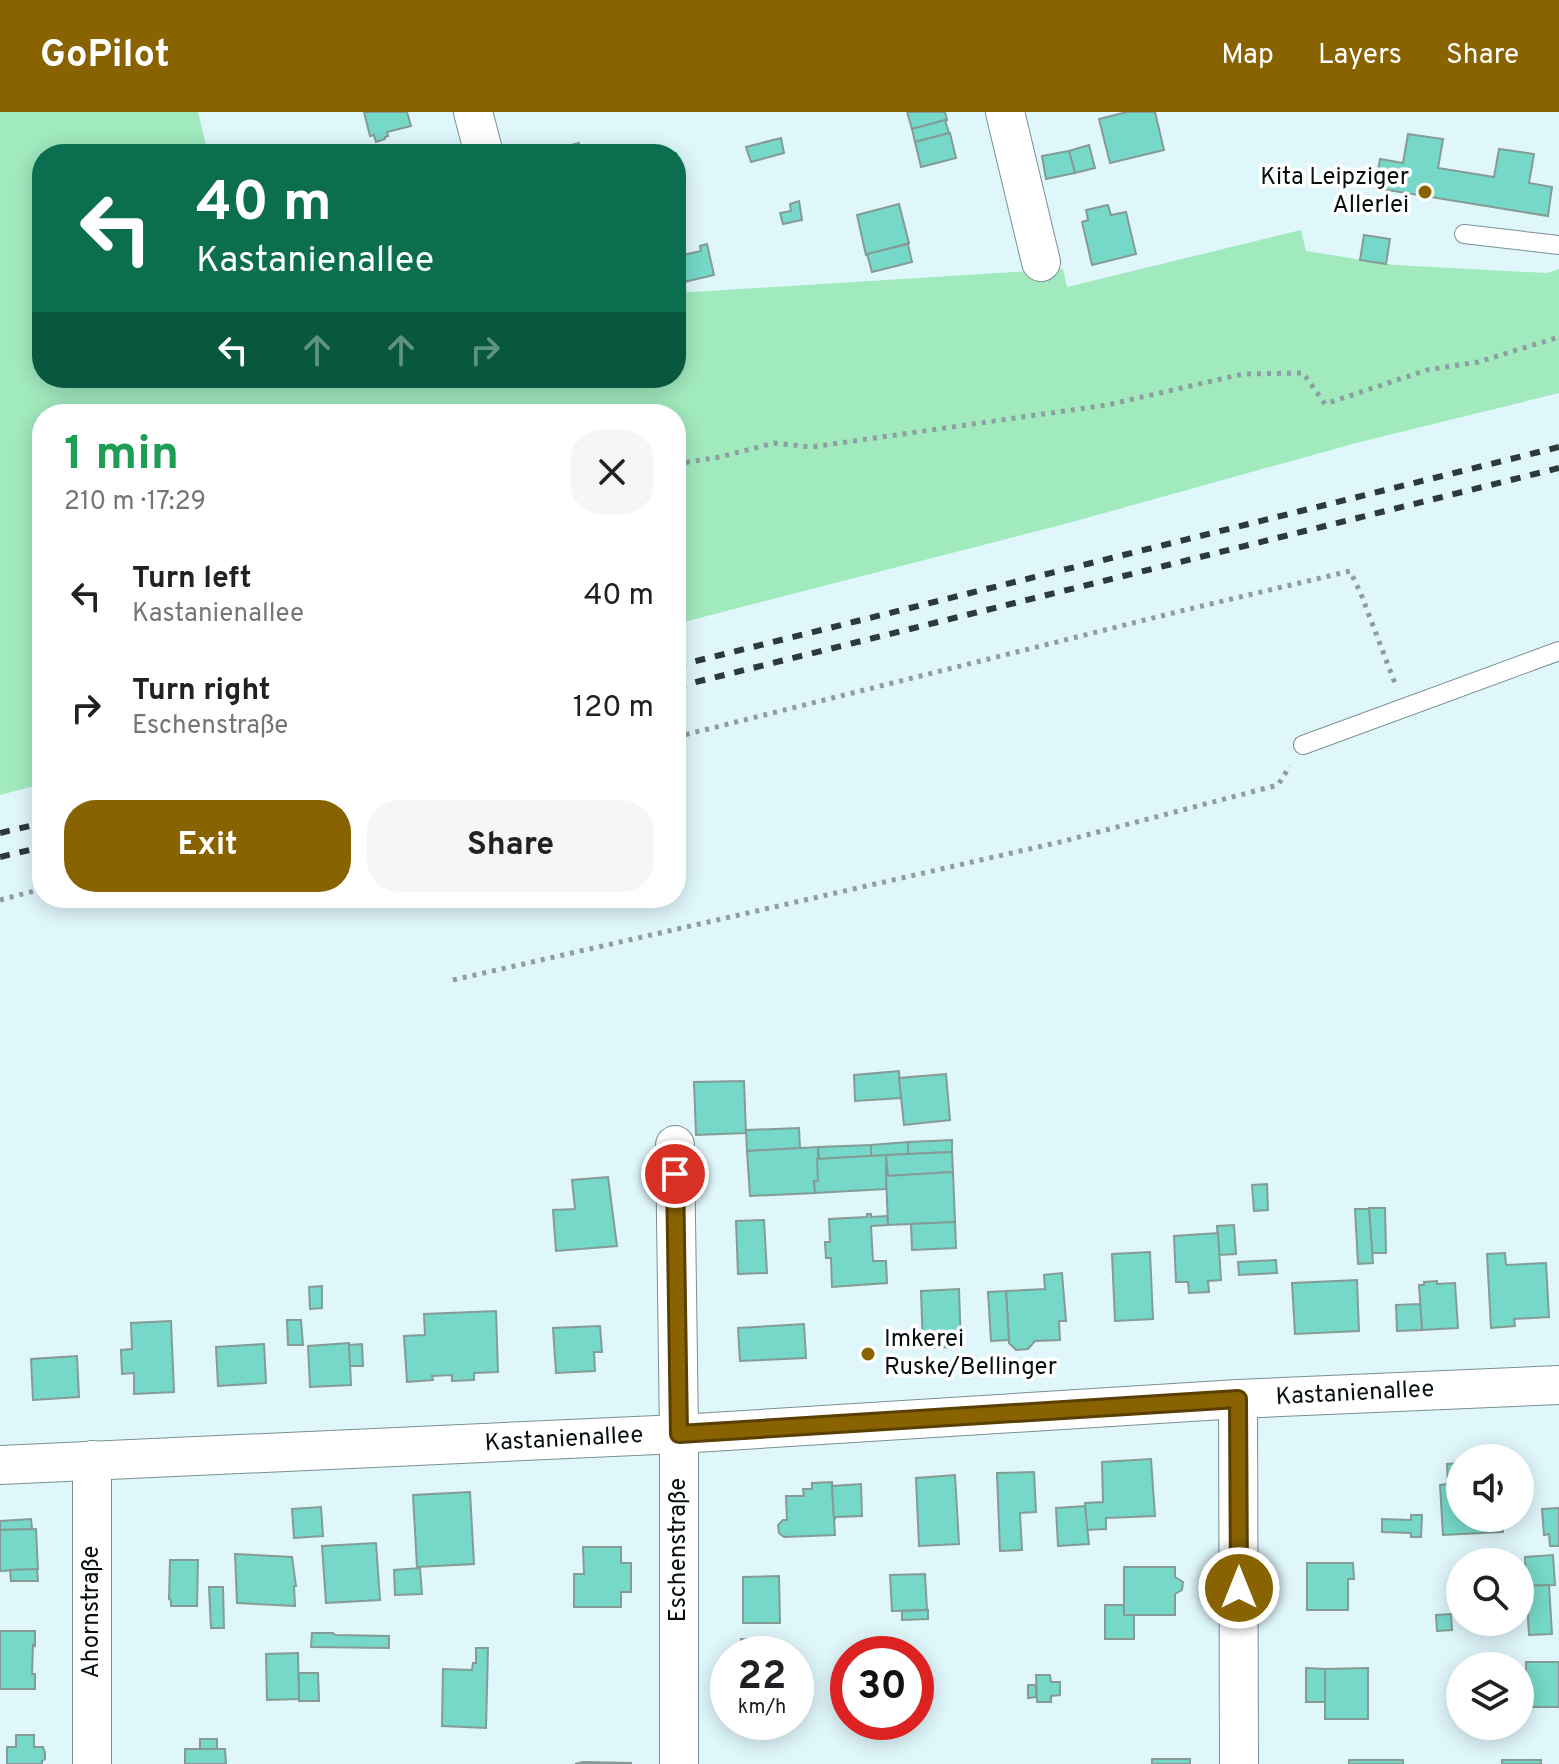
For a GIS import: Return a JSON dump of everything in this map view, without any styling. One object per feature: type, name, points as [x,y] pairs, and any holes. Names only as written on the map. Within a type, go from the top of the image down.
[{"type":"street","points":[[473,112],[481,144]]},
{"type":"street","points":[[1005,112],[1041,262]]},
{"type":"street","name":"Eschenstraße","points":[[675,1145],[679,1764]]},
{"type":"street","name":"Kastanienallee","points":[[0,1465],[679,1434],[1238,1399],[1559,1385]]},
{"type":"street","points":[[1238,1399],[1239,1764]]},
{"type":"street","name":"Ahornstraße","points":[[92,1460],[92,1764]]},
{"type":"lane","points":[[1464,234],[1559,245]]},
{"type":"lane","points":[[1303,745],[1559,651]]},
{"type":"path","points":[[686,462],[774,443],[811,447],[1107,405],[1243,374],[1303,373],[1325,404],[1427,370],[1478,362],[1559,337]]},
{"type":"path","points":[[686,735],[1350,571],[1404,708]]},
{"type":"path","points":[[453,980],[1060,842],[1278,785],[1303,745]]},
{"type":"path","points":[[0,900],[32,892]]},
{"type":"green space","points":[[0,112],[198,112],[206,144],[32,144],[32,388],[686,388],[686,292],[1063,269],[1067,287],[1301,230],[1306,251],[1394,265],[1547,273],[1559,269],[1559,393],[1356,443],[1072,522],[686,621],[686,404],[32,404],[32,787],[0,795]]},
{"type":"building","points":[[364,112],[407,112],[411,126],[387,132],[385,139],[376,142],[374,135],[370,136]]},
{"type":"building","points":[[907,112],[945,112],[947,120],[912,129]]},
{"type":"building","points":[[1127,112],[1155,112],[1164,150],[1110,163],[1099,119]]},
{"type":"building","points":[[945,120],[949,133],[915,142],[912,129]]},
{"type":"building","points":[[950,133],[956,158],[921,167],[915,142]]},
{"type":"building","points":[[1408,134],[1443,139],[1438,168],[1494,177],[1499,149],[1534,154],[1529,183],[1552,187],[1548,216],[1375,188],[1380,159],[1403,163]]},
{"type":"building","points":[[781,138],[784,153],[751,162],[746,147]]},
{"type":"building","points":[[1089,145],[1095,168],[1075,173],[1069,151]]},
{"type":"building","points":[[1069,151],[1075,173],[1046,179],[1042,156]]},
{"type":"building","points":[[799,201],[802,220],[783,224],[780,213],[791,211],[790,204]]},
{"type":"building","points":[[899,204],[909,243],[866,255],[857,215]]},
{"type":"building","points":[[1108,205],[1111,215],[1126,212],[1136,254],[1092,265],[1082,222],[1088,220],[1086,210]]},
{"type":"building","points":[[1364,235],[1390,239],[1386,264],[1360,260]]},
{"type":"building","points":[[707,244],[714,275],[686,282],[686,254],[701,251],[700,246]]},
{"type":"building","points":[[908,244],[912,262],[872,272],[867,254]]},
{"type":"building","points":[[899,1071],[901,1098],[855,1101],[854,1075]]},
{"type":"building","points":[[946,1074],[950,1120],[904,1125],[899,1078]]},
{"type":"building","points":[[744,1081],[746,1133],[696,1135],[694,1082]]},
{"type":"building","points":[[799,1128],[800,1148],[747,1151],[746,1130]]},
{"type":"building","points":[[952,1140],[952,1152],[908,1154],[908,1142]]},
{"type":"building","points":[[908,1142],[908,1154],[871,1156],[871,1145]]},
{"type":"building","points":[[871,1145],[871,1156],[819,1159],[818,1147]]},
{"type":"building","points":[[818,1147],[815,1193],[750,1196],[747,1151]]},
{"type":"building","points":[[952,1152],[953,1172],[888,1176],[886,1155]]},
{"type":"building","points":[[886,1155],[886,1189],[815,1193],[817,1159]]},
{"type":"building","points":[[953,1172],[955,1222],[888,1225],[886,1176]]},
{"type":"building","points":[[608,1177],[617,1246],[556,1251],[553,1210],[575,1209],[572,1180]]},
{"type":"building","points":[[1267,1184],[1268,1210],[1254,1211],[1252,1185]]},
{"type":"building","points":[[1369,1208],[1385,1208],[1386,1253],[1372,1253]]},
{"type":"building","points":[[1355,1209],[1369,1209],[1373,1263],[1358,1264]]},
{"type":"building","points":[[867,1214],[871,1217],[887,1216],[888,1225],[871,1226],[873,1261],[886,1261],[887,1283],[832,1287],[831,1258],[826,1258],[825,1242],[830,1242],[829,1219],[867,1217]]},
{"type":"building","points":[[764,1220],[767,1273],[738,1274],[736,1221]]},
{"type":"building","points":[[955,1222],[956,1248],[912,1250],[911,1224]]},
{"type":"building","points":[[1234,1225],[1236,1254],[1219,1255],[1217,1226]]},
{"type":"building","points":[[1218,1233],[1221,1280],[1208,1281],[1209,1292],[1189,1293],[1188,1282],[1176,1282],[1174,1236]]},
{"type":"building","points":[[1150,1252],[1153,1319],[1115,1321],[1112,1254]]},
{"type":"building","points":[[1505,1253],[1506,1265],[1546,1263],[1549,1317],[1514,1319],[1515,1326],[1491,1328],[1487,1254]]},
{"type":"building","points":[[1276,1260],[1277,1273],[1239,1275],[1238,1262]]},
{"type":"building","points":[[1062,1273],[1066,1321],[1059,1321],[1060,1340],[1035,1341],[1028,1349],[1016,1350],[1009,1343],[1006,1291],[1045,1289],[1044,1275]]},
{"type":"building","points":[[1357,1280],[1359,1331],[1295,1334],[1292,1283]]},
{"type":"building","points":[[1437,1281],[1437,1284],[1455,1283],[1458,1328],[1422,1330],[1419,1285]]},
{"type":"building","points":[[322,1286],[322,1308],[310,1309],[309,1287]]},
{"type":"building","points":[[959,1289],[961,1347],[923,1348],[921,1291]]},
{"type":"building","points":[[1006,1291],[1009,1340],[991,1341],[988,1292]]},
{"type":"building","points":[[1420,1304],[1422,1330],[1397,1331],[1396,1305]]},
{"type":"building","points":[[496,1311],[498,1372],[474,1373],[474,1380],[452,1381],[452,1375],[407,1382],[404,1336],[425,1335],[424,1314]]},
{"type":"building","points":[[287,1320],[301,1320],[303,1345],[288,1345]]},
{"type":"building","points":[[171,1321],[174,1392],[134,1394],[134,1373],[122,1374],[121,1350],[132,1349],[131,1323]]},
{"type":"building","points":[[804,1324],[806,1358],[740,1361],[738,1328]]},
{"type":"building","points":[[600,1326],[602,1352],[594,1352],[595,1371],[556,1373],[553,1328]]},
{"type":"building","points":[[349,1343],[351,1385],[310,1387],[308,1346]]},
{"type":"building","points":[[264,1344],[266,1383],[218,1386],[216,1347]]},
{"type":"building","points":[[362,1344],[363,1366],[350,1366],[349,1345]]},
{"type":"building","points":[[77,1356],[79,1397],[33,1400],[31,1359]]},
{"type":"building","points":[[1151,1459],[1155,1516],[1106,1518],[1106,1529],[1086,1530],[1085,1503],[1103,1502],[1102,1462]]},
{"type":"building","points":[[1034,1472],[1036,1512],[1020,1513],[1022,1550],[1000,1551],[997,1473]]},
{"type":"building","points":[[955,1475],[959,1544],[919,1546],[916,1478]]},
{"type":"building","points":[[832,1482],[835,1535],[784,1537],[779,1533],[778,1525],[787,1520],[786,1496],[804,1496],[803,1489],[812,1489],[812,1483]]},
{"type":"building","points":[[861,1484],[862,1516],[836,1517],[834,1520],[832,1486]]},
{"type":"building","points":[[1446,1484],[1446,1532],[1503,1532],[1443,1535],[1440,1485]]},
{"type":"building","points":[[470,1492],[474,1564],[417,1567],[413,1495]]},
{"type":"building","points":[[1085,1506],[1089,1544],[1058,1546],[1056,1508]]},
{"type":"building","points":[[321,1507],[323,1536],[294,1538],[292,1509]]},
{"type":"building","points":[[1559,1508],[1559,1546],[1550,1546],[1549,1534],[1544,1535],[1542,1509]]},
{"type":"building","points":[[1411,1515],[1422,1515],[1421,1537],[1411,1537],[1411,1533],[1382,1532],[1382,1519],[1411,1520]]},
{"type":"building","points":[[31,1519],[32,1529],[0,1530],[0,1521]]},
{"type":"building","points":[[36,1529],[38,1569],[0,1571],[0,1530]]},
{"type":"building","points":[[376,1543],[380,1600],[326,1603],[322,1546]]},
{"type":"building","points":[[583,1547],[621,1547],[621,1563],[631,1563],[631,1592],[621,1592],[621,1607],[574,1607],[574,1574],[584,1574]]},
{"type":"building","points":[[235,1554],[292,1557],[295,1606],[237,1603]]},
{"type":"building","points":[[1553,1555],[1555,1585],[1534,1586],[1534,1556]]},
{"type":"building","points":[[170,1560],[198,1560],[197,1606],[171,1606]]},
{"type":"building","points":[[1307,1563],[1353,1563],[1354,1579],[1348,1579],[1348,1610],[1307,1610]]},
{"type":"building","points":[[1124,1567],[1175,1567],[1175,1577],[1183,1582],[1182,1590],[1175,1594],[1175,1615],[1124,1615]]},
{"type":"building","points":[[420,1568],[422,1594],[395,1595],[394,1570]]},
{"type":"building","points":[[37,1569],[38,1581],[11,1581],[10,1570]]},
{"type":"building","points":[[925,1574],[927,1610],[892,1611],[890,1575]]},
{"type":"building","points":[[779,1576],[780,1623],[743,1623],[743,1577]]},
{"type":"building","points":[[1549,1585],[1552,1634],[1534,1635],[1534,1586]]},
{"type":"building","points":[[209,1587],[223,1587],[224,1628],[211,1628]]},
{"type":"building","points":[[1105,1605],[1124,1605],[1124,1615],[1134,1615],[1134,1639],[1105,1639]]},
{"type":"building","points":[[928,1610],[928,1619],[902,1620],[902,1611]]},
{"type":"building","points":[[1446,1614],[1446,1630],[1437,1631],[1436,1615]]},
{"type":"building","points":[[0,1631],[35,1631],[32,1674],[35,1674],[35,1689],[0,1689]]},
{"type":"building","points":[[312,1633],[389,1636],[389,1648],[311,1647]]},
{"type":"building","points":[[476,1648],[488,1648],[486,1728],[442,1726],[443,1669],[472,1670],[473,1663],[476,1663]]},
{"type":"building","points":[[298,1653],[299,1699],[267,1700],[266,1654]]},
{"type":"building","points":[[1534,1662],[1559,1662],[1559,1707],[1534,1707]]},
{"type":"building","points":[[1306,1668],[1325,1669],[1325,1702],[1306,1702]]},
{"type":"building","points":[[1368,1668],[1368,1719],[1325,1719],[1325,1669]]},
{"type":"building","points":[[299,1673],[318,1673],[319,1701],[299,1701]]},
{"type":"building","points":[[1036,1675],[1050,1675],[1051,1682],[1060,1682],[1060,1695],[1051,1696],[1051,1702],[1037,1702]]},
{"type":"building","points":[[1028,1685],[1036,1685],[1036,1697],[1028,1698]]},
{"type":"building","points":[[16,1735],[34,1735],[34,1747],[43,1747],[45,1753],[42,1764],[7,1764],[7,1747],[16,1747]]},
{"type":"building","points":[[200,1739],[217,1739],[217,1749],[200,1749]]},
{"type":"building","points":[[185,1749],[225,1749],[226,1764],[185,1764]]},
{"type":"building","points":[[1152,1759],[1190,1759],[1190,1764],[1152,1764]]},
{"type":"building","points":[[1349,1760],[1403,1760],[1403,1764],[1349,1764]]},
{"type":"building","points":[[1502,1760],[1541,1760],[1541,1764],[1502,1764]]},
{"type":"building","points":[[631,1763],[631,1764],[575,1764]]},
{"type":"railway","points":[[686,664],[1559,447]]},
{"type":"railway","points":[[686,685],[1559,468]]},
{"type":"railway","points":[[0,833],[32,825]]},
{"type":"railway","points":[[0,857],[32,849]]},
{"type":"place","name":"Kita Leipziger Allerlei","points":[[1425,192]]},
{"type":"place","name":"Imkerei Ruske/Bellinger","points":[[868,1354]]},
{"type":"route","points":[[675,1174],[679,1434],[1238,1399],[1239,1588]]}]
